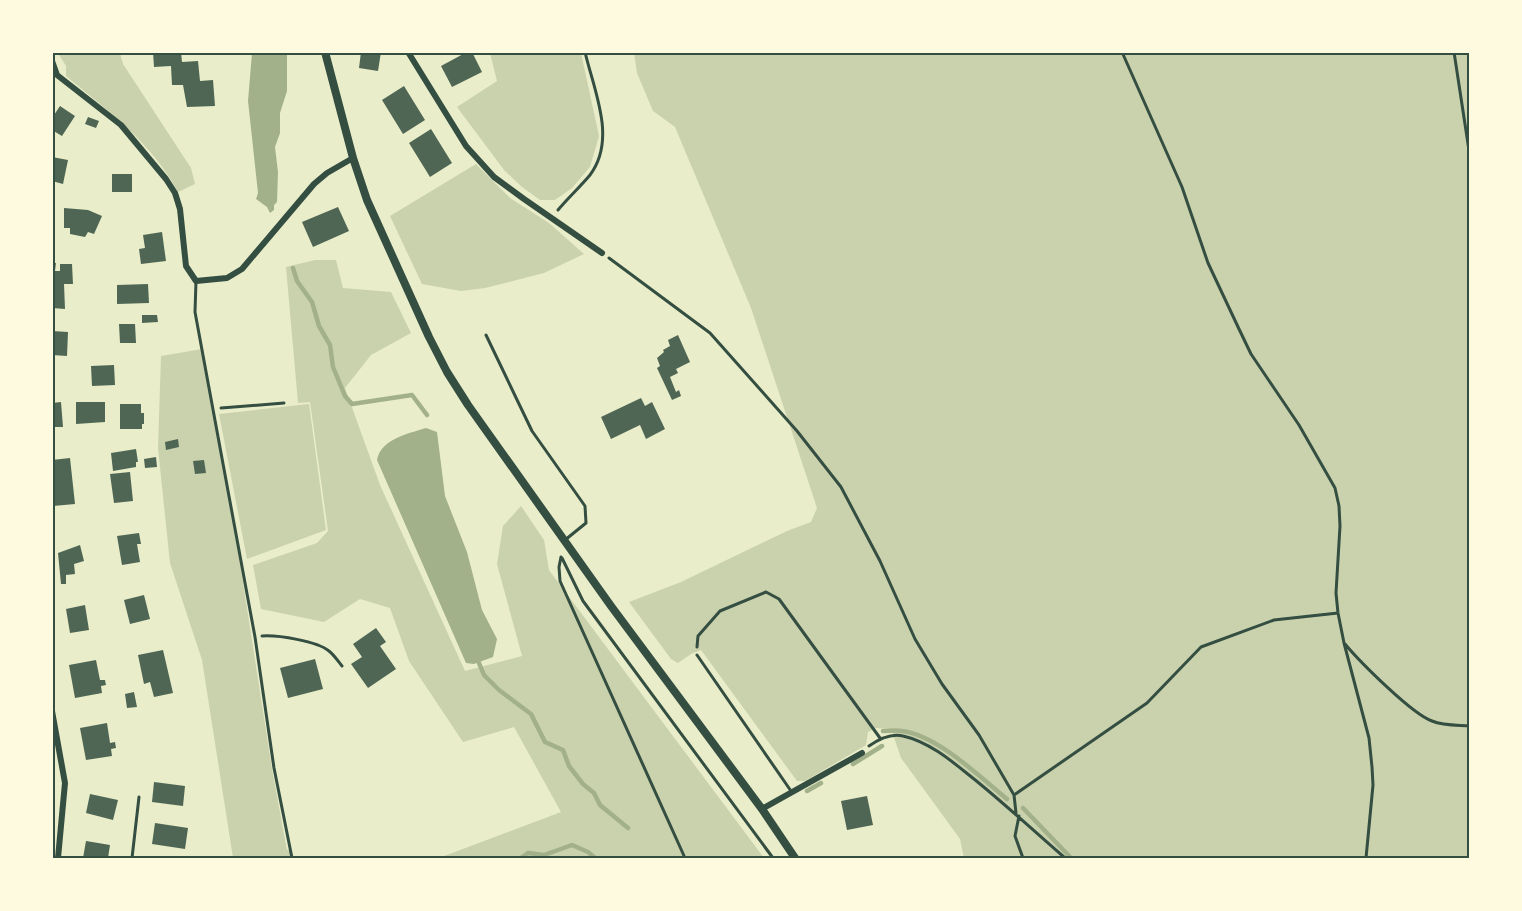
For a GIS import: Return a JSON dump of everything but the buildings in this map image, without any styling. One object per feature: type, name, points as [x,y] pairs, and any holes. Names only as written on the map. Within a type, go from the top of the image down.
[{"type":"street","points":[[325,52],[353,158],[372,213],[447,372],[611,606],[762,809],[795,858]]},
{"type":"street","points":[[408,52],[466,146],[494,177],[602,253]]},
{"type":"street","points":[[52,61],[57,75],[121,125],[166,179],[175,193],[180,209],[186,266],[196,281],[226,278],[242,269],[314,184],[327,173],[353,158]]},
{"type":"street","points":[[52,81],[57,75]]},
{"type":"street","points":[[52,711],[65,783],[58,858]]},
{"type":"street","points":[[762,809],[862,753]]},
{"type":"lane","points":[[196,281],[195,312],[255,637],[274,768],[292,858]]},
{"type":"lane","points":[[486,335],[532,431],[585,506],[585,523],[565,540]]},
{"type":"lane","points":[[697,655],[792,792]]},
{"type":"lane","points":[[132,858],[139,797]]},
{"type":"path","points":[[552,217],[590,174],[602,153],[603,126],[585,52]]},
{"type":"path","points":[[1122,52],[1182,188],[1208,263],[1251,354],[1299,425],[1335,488],[1340,526],[1336,593],[1338,613],[1369,738],[1372,767],[1373,784],[1366,858]]},
{"type":"path","points":[[1454,52],[1470,157]]},
{"type":"path","points":[[602,253],[710,333],[797,431],[841,487],[880,561],[915,639],[942,684],[979,735],[1014,795],[1017,814],[1015,836],[1023,858]]},
{"type":"path","points":[[213,409],[284,403]]},
{"type":"path","points":[[565,540],[559,567],[560,581],[685,858]]},
{"type":"path","points":[[561,556],[584,601],[773,858]]},
{"type":"path","points":[[697,655],[698,636],[720,610],[766,592],[779,599],[880,738]]},
{"type":"path","points":[[1014,795],[1147,703],[1202,647],[1274,620],[1338,613]]},
{"type":"path","points":[[255,637],[273,635],[316,644],[329,650],[342,666]]},
{"type":"path","points":[[1344,643],[1355,657],[1425,718],[1443,724],[1470,726]]},
{"type":"path","points":[[862,753],[880,738],[902,736],[929,746],[1017,814],[1065,858]]},
{"type":"shaded area","points":[[58,53],[120,53],[123,64],[191,168],[195,184],[178,192],[156,158],[142,143],[113,115],[66,76],[66,66]]},
{"type":"shaded area","points":[[252,53],[287,53],[287,91],[280,113],[280,133],[275,147],[278,172],[277,202],[270,213],[267,207],[256,199],[258,193],[248,101]]},
{"type":"shaded area","points":[[490,53],[581,53],[599,136],[590,167],[572,188],[555,200],[540,200],[504,170],[457,107],[497,81]]},
{"type":"shaded area","points":[[634,53],[1469,53],[1469,858],[964,858],[960,839],[901,758],[891,729],[876,728],[868,732],[866,745],[805,781],[797,781],[701,650],[678,663],[671,659],[629,602],[681,582],[787,531],[811,522],[817,508],[751,308],[675,127],[653,111],[637,73]]},
{"type":"shaded area","points":[[476,164],[510,198],[549,223],[584,254],[544,273],[485,288],[461,291],[422,284],[390,216]]},
{"type":"shaded area","points":[[315,260],[336,260],[343,288],[391,292],[411,333],[371,355],[345,388],[380,485],[465,671],[522,656],[497,564],[503,526],[521,506],[544,540],[549,570],[764,858],[439,858],[561,812],[514,727],[463,742],[409,661],[390,608],[360,599],[324,622],[261,609],[253,565],[317,543],[328,531],[310,402],[298,403],[286,267]]},
{"type":"shaded area","points":[[202,349],[240,563],[272,769],[287,850],[291,849],[292,858],[233,858],[202,660],[170,563],[158,448],[161,356]]},
{"type":"shaded area","points":[[309,404],[326,530],[247,559],[219,414]]},
{"type":"shaded area","points":[[426,428],[437,432],[445,496],[467,552],[482,610],[497,639],[493,657],[474,664],[466,663],[377,460],[379,453],[389,442]]},
{"type":"waterway","points":[[293,268],[297,281],[312,302],[319,326],[330,345],[333,367],[345,396],[352,404],[412,395],[427,415]]},
{"type":"waterway","points":[[479,663],[484,675],[499,690],[531,714],[545,742],[563,750],[569,766],[583,784],[594,793],[600,805],[628,828]]},
{"type":"waterway","points":[[883,731],[902,731],[929,740],[958,758],[1007,799]]},
{"type":"waterway","points":[[853,764],[882,746]]},
{"type":"waterway","points":[[807,791],[821,783]]},
{"type":"waterway","points":[[1023,808],[1071,858]]},
{"type":"waterway","points":[[521,858],[528,853],[544,855],[572,845],[595,858]]}]
